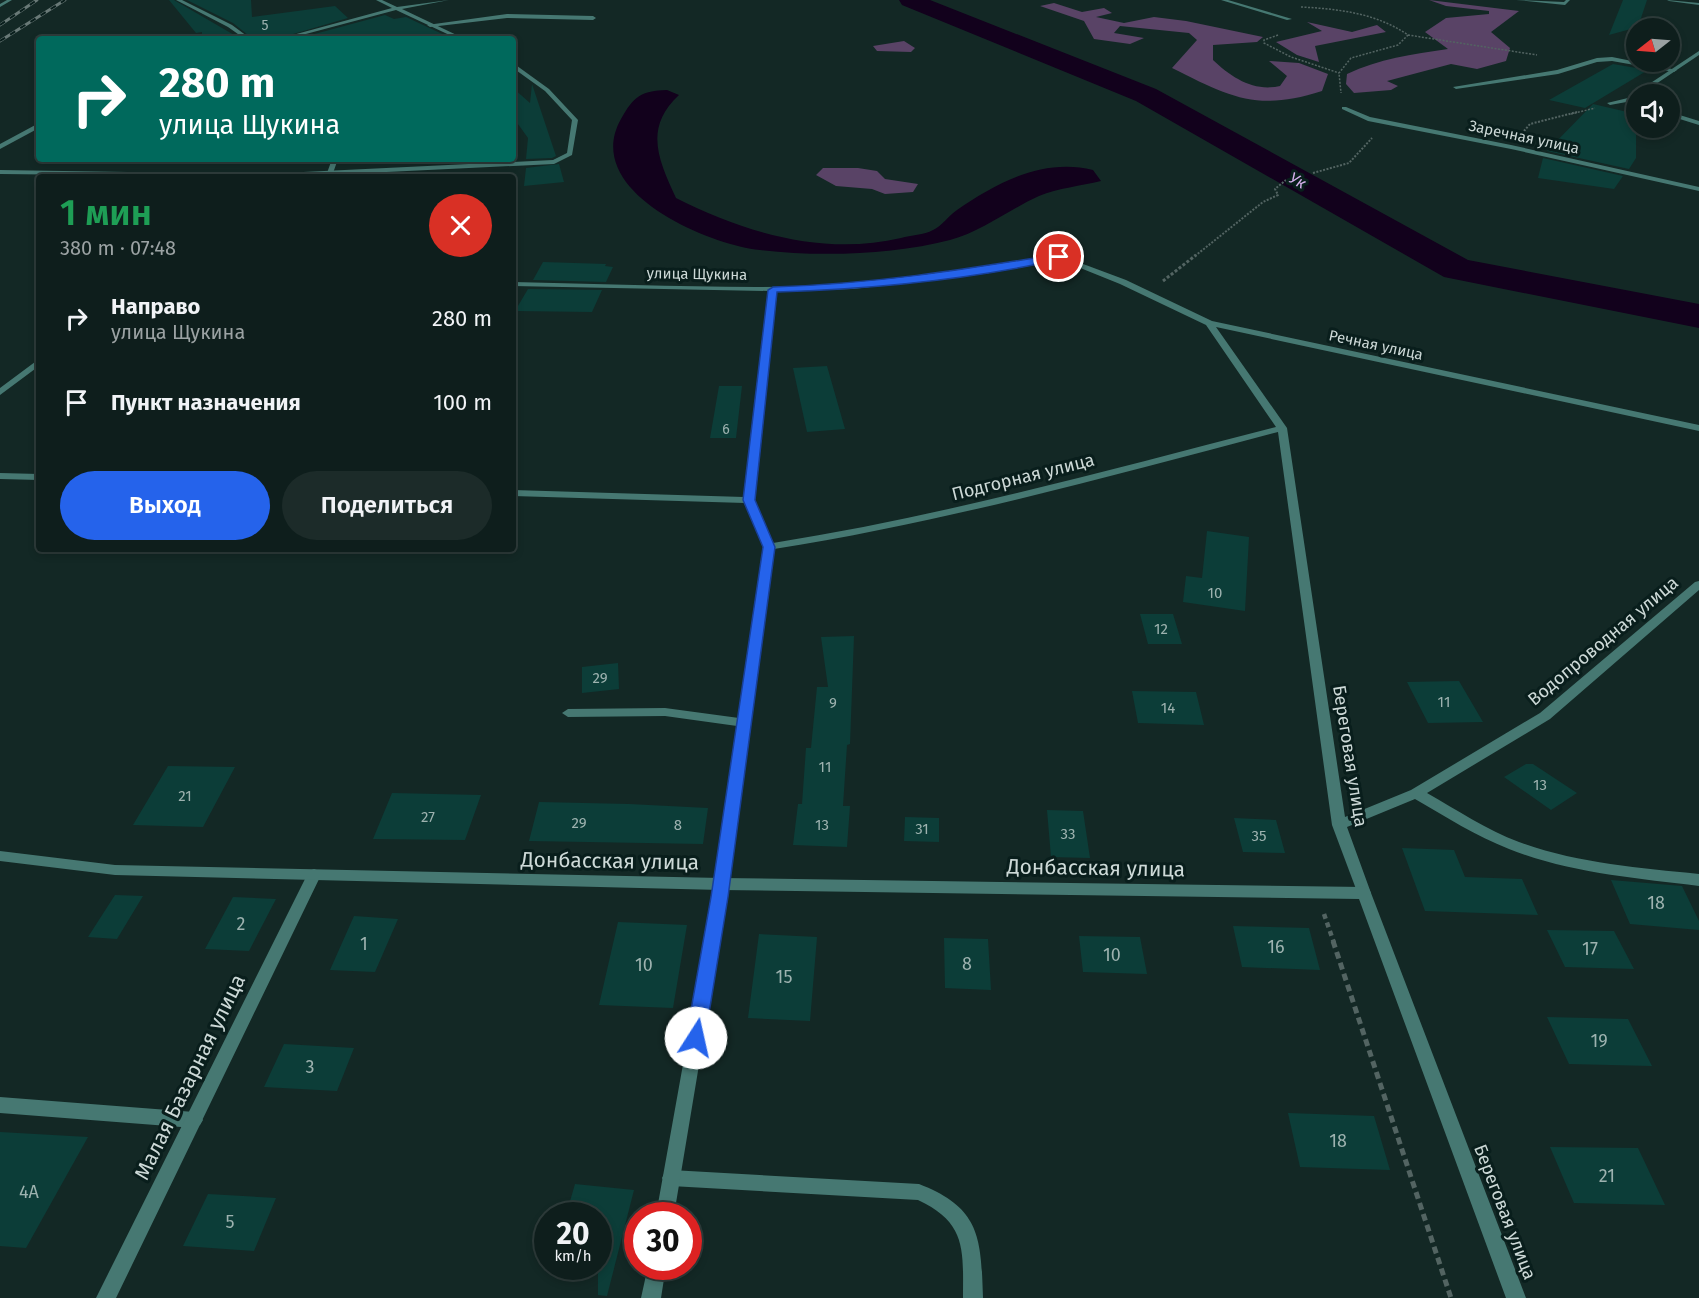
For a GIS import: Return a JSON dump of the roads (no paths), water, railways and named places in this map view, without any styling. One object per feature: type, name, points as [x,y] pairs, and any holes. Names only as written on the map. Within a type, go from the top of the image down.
[{"type":"street","points":[[0,6],[10,0]]},
{"type":"street","points":[[178,0],[230,26],[244,36]]},
{"type":"street","points":[[378,0],[455,36]]},
{"type":"street","points":[[292,36],[395,9],[447,0]]},
{"type":"street","points":[[1223,0],[1289,20]]},
{"type":"street","points":[[1518,0],[1556,5],[1565,4],[1569,0]]},
{"type":"street","points":[[1669,0],[1699,4]]},
{"type":"street","points":[[430,25],[507,16],[593,18]]},
{"type":"street","points":[[1680,66],[1699,53]]},
{"type":"street","points":[[1456,87],[1558,72],[1597,60],[1626,61]]},
{"type":"street","points":[[307,174],[554,162],[570,154],[575,120],[547,90],[516,67]]},
{"type":"street","points":[[1653,84],[1671,72]]},
{"type":"street","points":[[1610,103],[1626,102]]},
{"type":"street","name":"Заречная улица","points":[[1344,108],[1368,119],[1510,147],[1699,189]]},
{"type":"street","points":[[1680,117],[1699,123]]},
{"type":"street","points":[[0,147],[36,127]]},
{"type":"street","points":[[330,173],[334,162]]},
{"type":"street","points":[[0,172],[130,174]]},
{"type":"street","name":"улица Щукина","points":[[516,284],[773,290],[876,284],[1059,257]]},
{"type":"street","name":"Речная улица","points":[[1059,257],[1146,293],[1209,323],[1699,428]]},
{"type":"street","points":[[667,1202],[721,884],[769,547],[749,500],[773,290]]},
{"type":"street","name":"Береговая улица","points":[[1209,323],[1282,428],[1339,825],[1516,1298]]},
{"type":"street","points":[[0,392],[36,364]]},
{"type":"street","name":"Подгорная улица","points":[[769,547],[852,535],[1034,492],[1282,428]]},
{"type":"street","points":[[0,476],[36,477]]},
{"type":"street","points":[[516,493],[749,500]]},
{"type":"street","name":"Водопроводная улица","points":[[1339,825],[1416,793],[1545,716],[1699,584]]},
{"type":"street","points":[[568,713],[665,712],[744,723]]},
{"type":"street","points":[[1416,793],[1479,830],[1527,850],[1629,872],[1699,880]]},
{"type":"street","name":"Донбасская улица","points":[[0,856],[115,870],[721,884],[1364,893]]},
{"type":"street","name":"Малая Базарная улица","points":[[106,1298],[314,875]]},
{"type":"street","points":[[0,1106],[194,1120]]},
{"type":"street","points":[[671,1178],[919,1192],[937,1198],[963,1223],[972,1246],[973,1298]]},
{"type":"street","points":[[651,1298],[654,1280]]},
{"type":"waterway","name":"Ук","points":[[910,0],[1146,95],[1457,269],[1699,316]]},
{"type":"railway","points":[[0,25],[37,0]]},
{"type":"railway","points":[[0,41],[65,0]]}]
